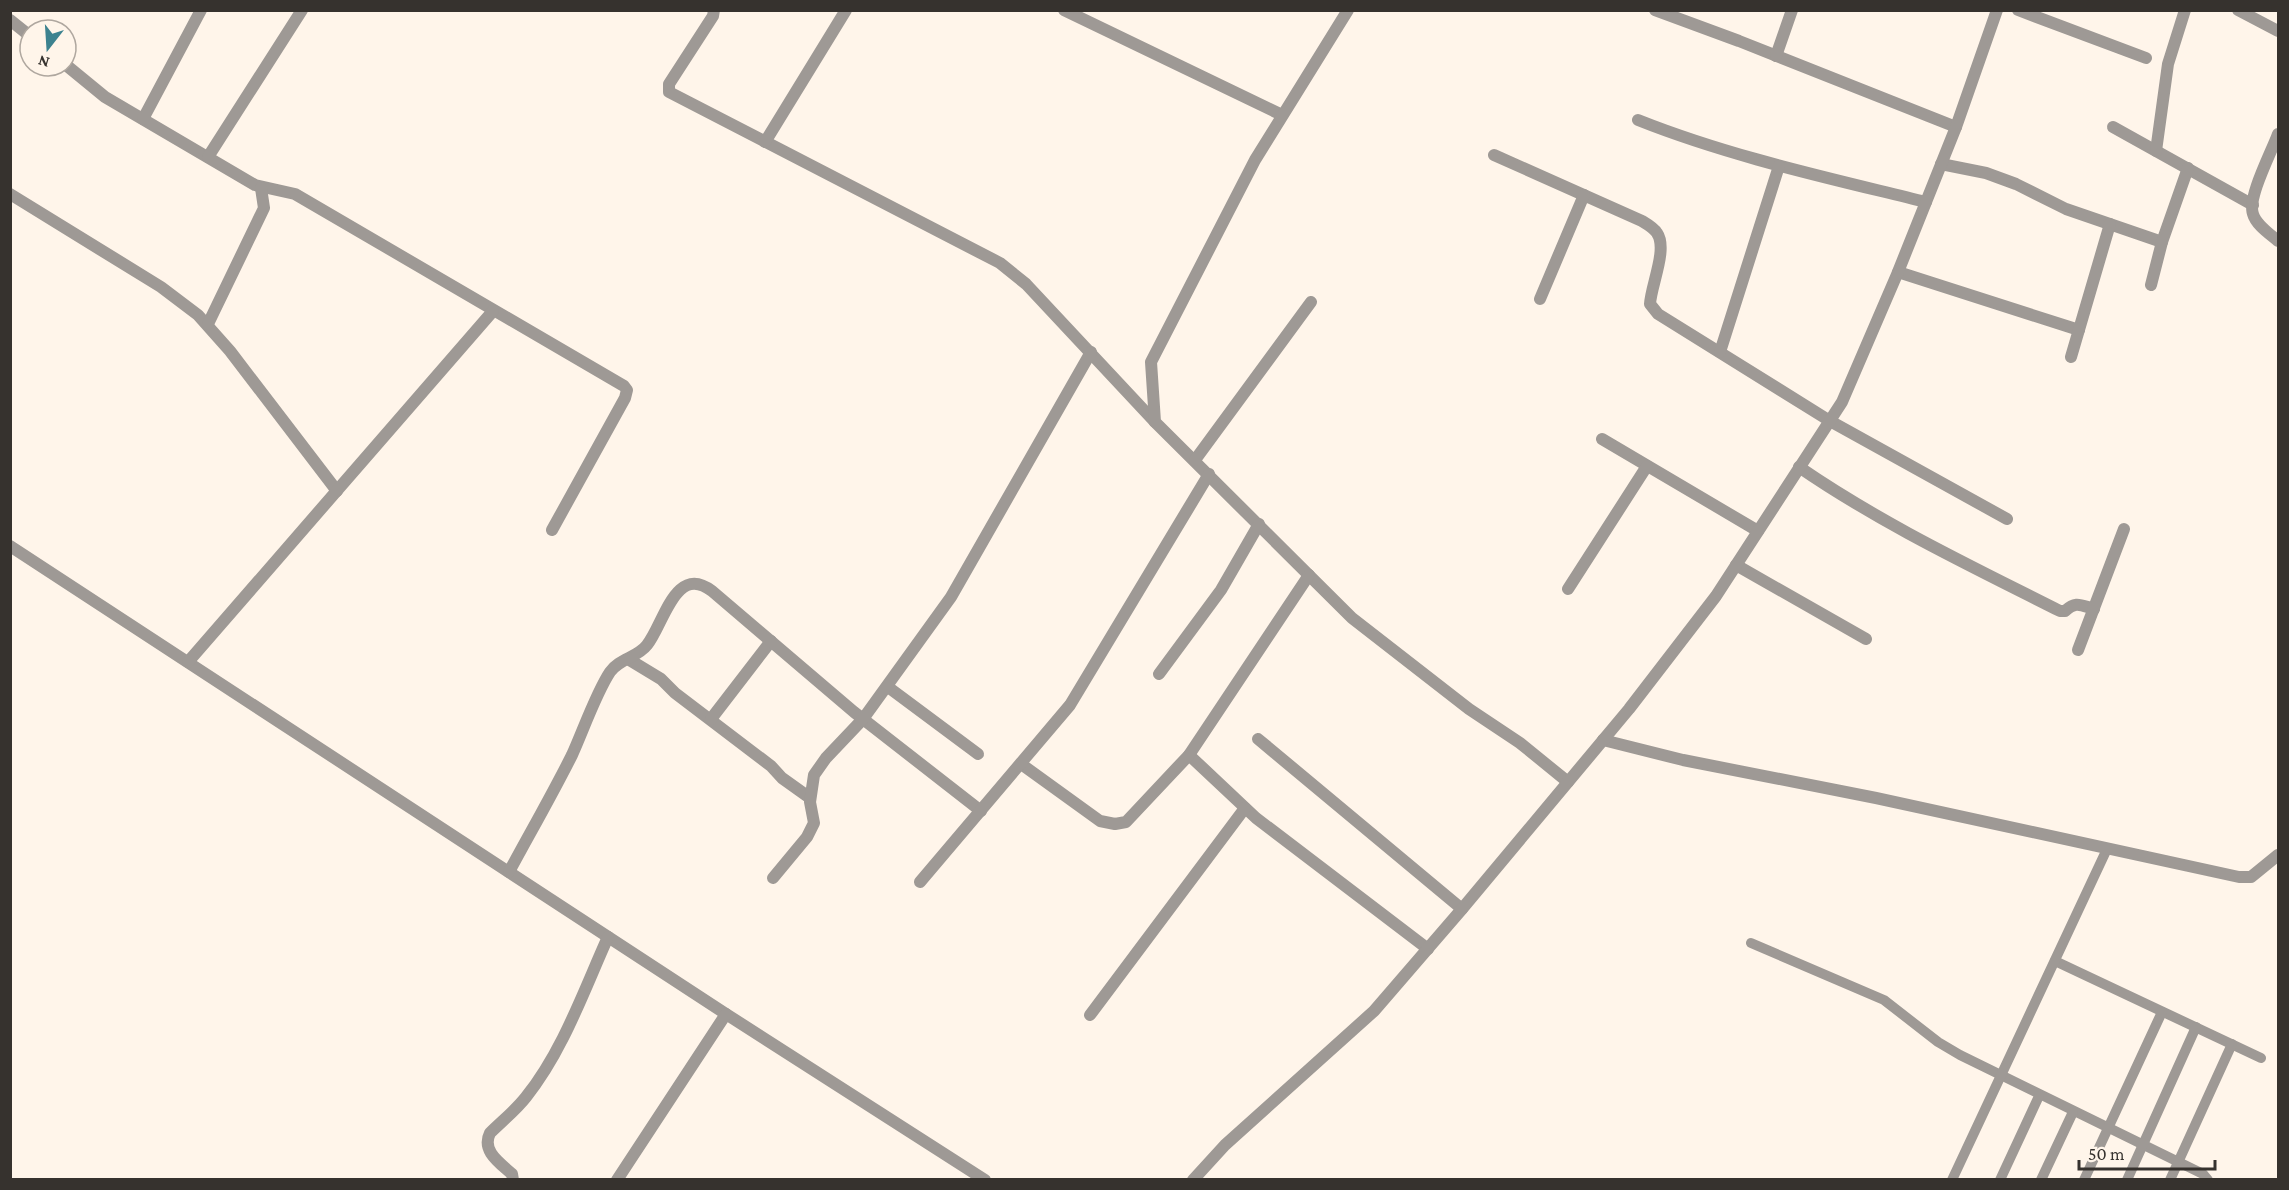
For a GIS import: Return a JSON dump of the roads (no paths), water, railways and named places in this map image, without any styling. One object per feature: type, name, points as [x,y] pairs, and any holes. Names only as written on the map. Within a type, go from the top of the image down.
[{"type":"street","points":[[143,119],[201,10]]},
{"type":"street","points":[[208,157],[302,10]]},
{"type":"street","points":[[714,10],[713,16],[668,90],[671,94],[1000,263],[1026,284],[1155,422],[1352,618],[1469,709],[1520,743],[1568,782]]},
{"type":"street","points":[[765,142],[846,10]]},
{"type":"street","points":[[1064,10],[1282,115]]},
{"type":"street","points":[[1155,422],[1151,362],[1225,216],[1282,115],[1348,10]]},
{"type":"street","points":[[1655,10],[1956,127]]},
{"type":"street","points":[[1776,56],[1792,10]]},
{"type":"street","points":[[1193,1179],[1225,1144],[1374,1011],[1603,740],[1716,596],[1842,402],[1898,272],[1956,127],[1997,10]]},
{"type":"street","points":[[2018,10],[2146,58]]},
{"type":"street","points":[[2156,151],[2168,64],[2185,10]]},
{"type":"street","points":[[2238,10],[2278,31]]},
{"type":"street","points":[[78,75],[102,94],[261,188],[295,194],[622,384],[627,390],[625,398],[552,530]]},
{"type":"street","points":[[1638,120],[1692,141],[1779,166],[1926,202]]},
{"type":"street","points":[[2113,127],[2253,205]]},
{"type":"street","points":[[2278,134],[2254,196],[2252,213],[2256,221],[2278,241]]},
{"type":"street","points":[[1494,155],[1642,221],[1657,232],[1661,253],[1650,304],[1658,314],[1830,421],[2007,519]]},
{"type":"street","points":[[1941,164],[1986,173],[2016,184],[2066,209],[2162,242]]},
{"type":"street","points":[[1720,352],[1779,166]]},
{"type":"street","points":[[2151,285],[2162,242],[2188,168]]},
{"type":"street","points":[[208,324],[264,208],[261,188]]},
{"type":"street","points":[[10,194],[161,287],[208,324],[337,491]]},
{"type":"street","points":[[1540,299],[1584,195]]},
{"type":"street","points":[[2071,357],[2110,224]]},
{"type":"street","points":[[1898,272],[2079,330]]},
{"type":"street","points":[[1194,460],[1311,302]]},
{"type":"street","points":[[188,662],[493,311]]},
{"type":"street","points":[[773,878],[807,837],[814,823],[810,798],[814,775],[888,687],[968,571],[1091,352]]},
{"type":"street","points":[[1602,439],[1758,531]]},
{"type":"street","points":[[1568,589],[1647,466]]},
{"type":"street","points":[[1799,467],[1846,499],[1908,534],[2060,611],[2065,611],[2077,604],[2094,609]]},
{"type":"street","points":[[920,882],[1070,705],[1209,474]]},
{"type":"street","points":[[1159,674],[1221,590],[1259,524]]},
{"type":"street","points":[[2078,650],[2124,529]]},
{"type":"street","points":[[12,551],[188,662],[726,1014],[984,1179]]},
{"type":"street","points":[[1736,565],[1866,639]]},
{"type":"street","points":[[1021,764],[1100,821],[1115,824],[1126,822],[1189,755],[1309,575]]},
{"type":"street","points":[[509,872],[571,756],[608,676],[615,667],[647,645],[680,588],[694,583],[707,587],[863,719],[981,811]]},
{"type":"street","points":[[711,719],[771,641]]},
{"type":"street","points":[[628,659],[661,679],[675,693],[810,798]]},
{"type":"street","points":[[888,687],[978,754]]},
{"type":"street","points":[[1258,739],[1462,909]]},
{"type":"street","points":[[1603,740],[1683,760],[1876,798],[2239,877],[2251,877],[2278,855]]},
{"type":"street","points":[[1189,755],[1245,808],[1428,949]]},
{"type":"street","points":[[1090,1015],[1245,808]]},
{"type":"street","points":[[513,1179],[512,1174],[489,1151],[487,1138],[525,1098],[542,1074],[561,1040],[608,937]]},
{"type":"street","points":[[617,1179],[726,1014]]},
{"type":"lane","points":[[1952,1179],[2107,849]]},
{"type":"lane","points":[[1751,943],[1884,1000],[1938,1042],[2001,1077],[2203,1174],[2208,1179]]},
{"type":"lane","points":[[2055,961],[2261,1058]]},
{"type":"lane","points":[[2084,1179],[2162,1012]]},
{"type":"lane","points":[[2127,1179],[2196,1027]]},
{"type":"lane","points":[[2170,1179],[2232,1044]]},
{"type":"lane","points":[[2000,1179],[2039,1096]]},
{"type":"lane","points":[[2041,1179],[2073,1112]]}]
